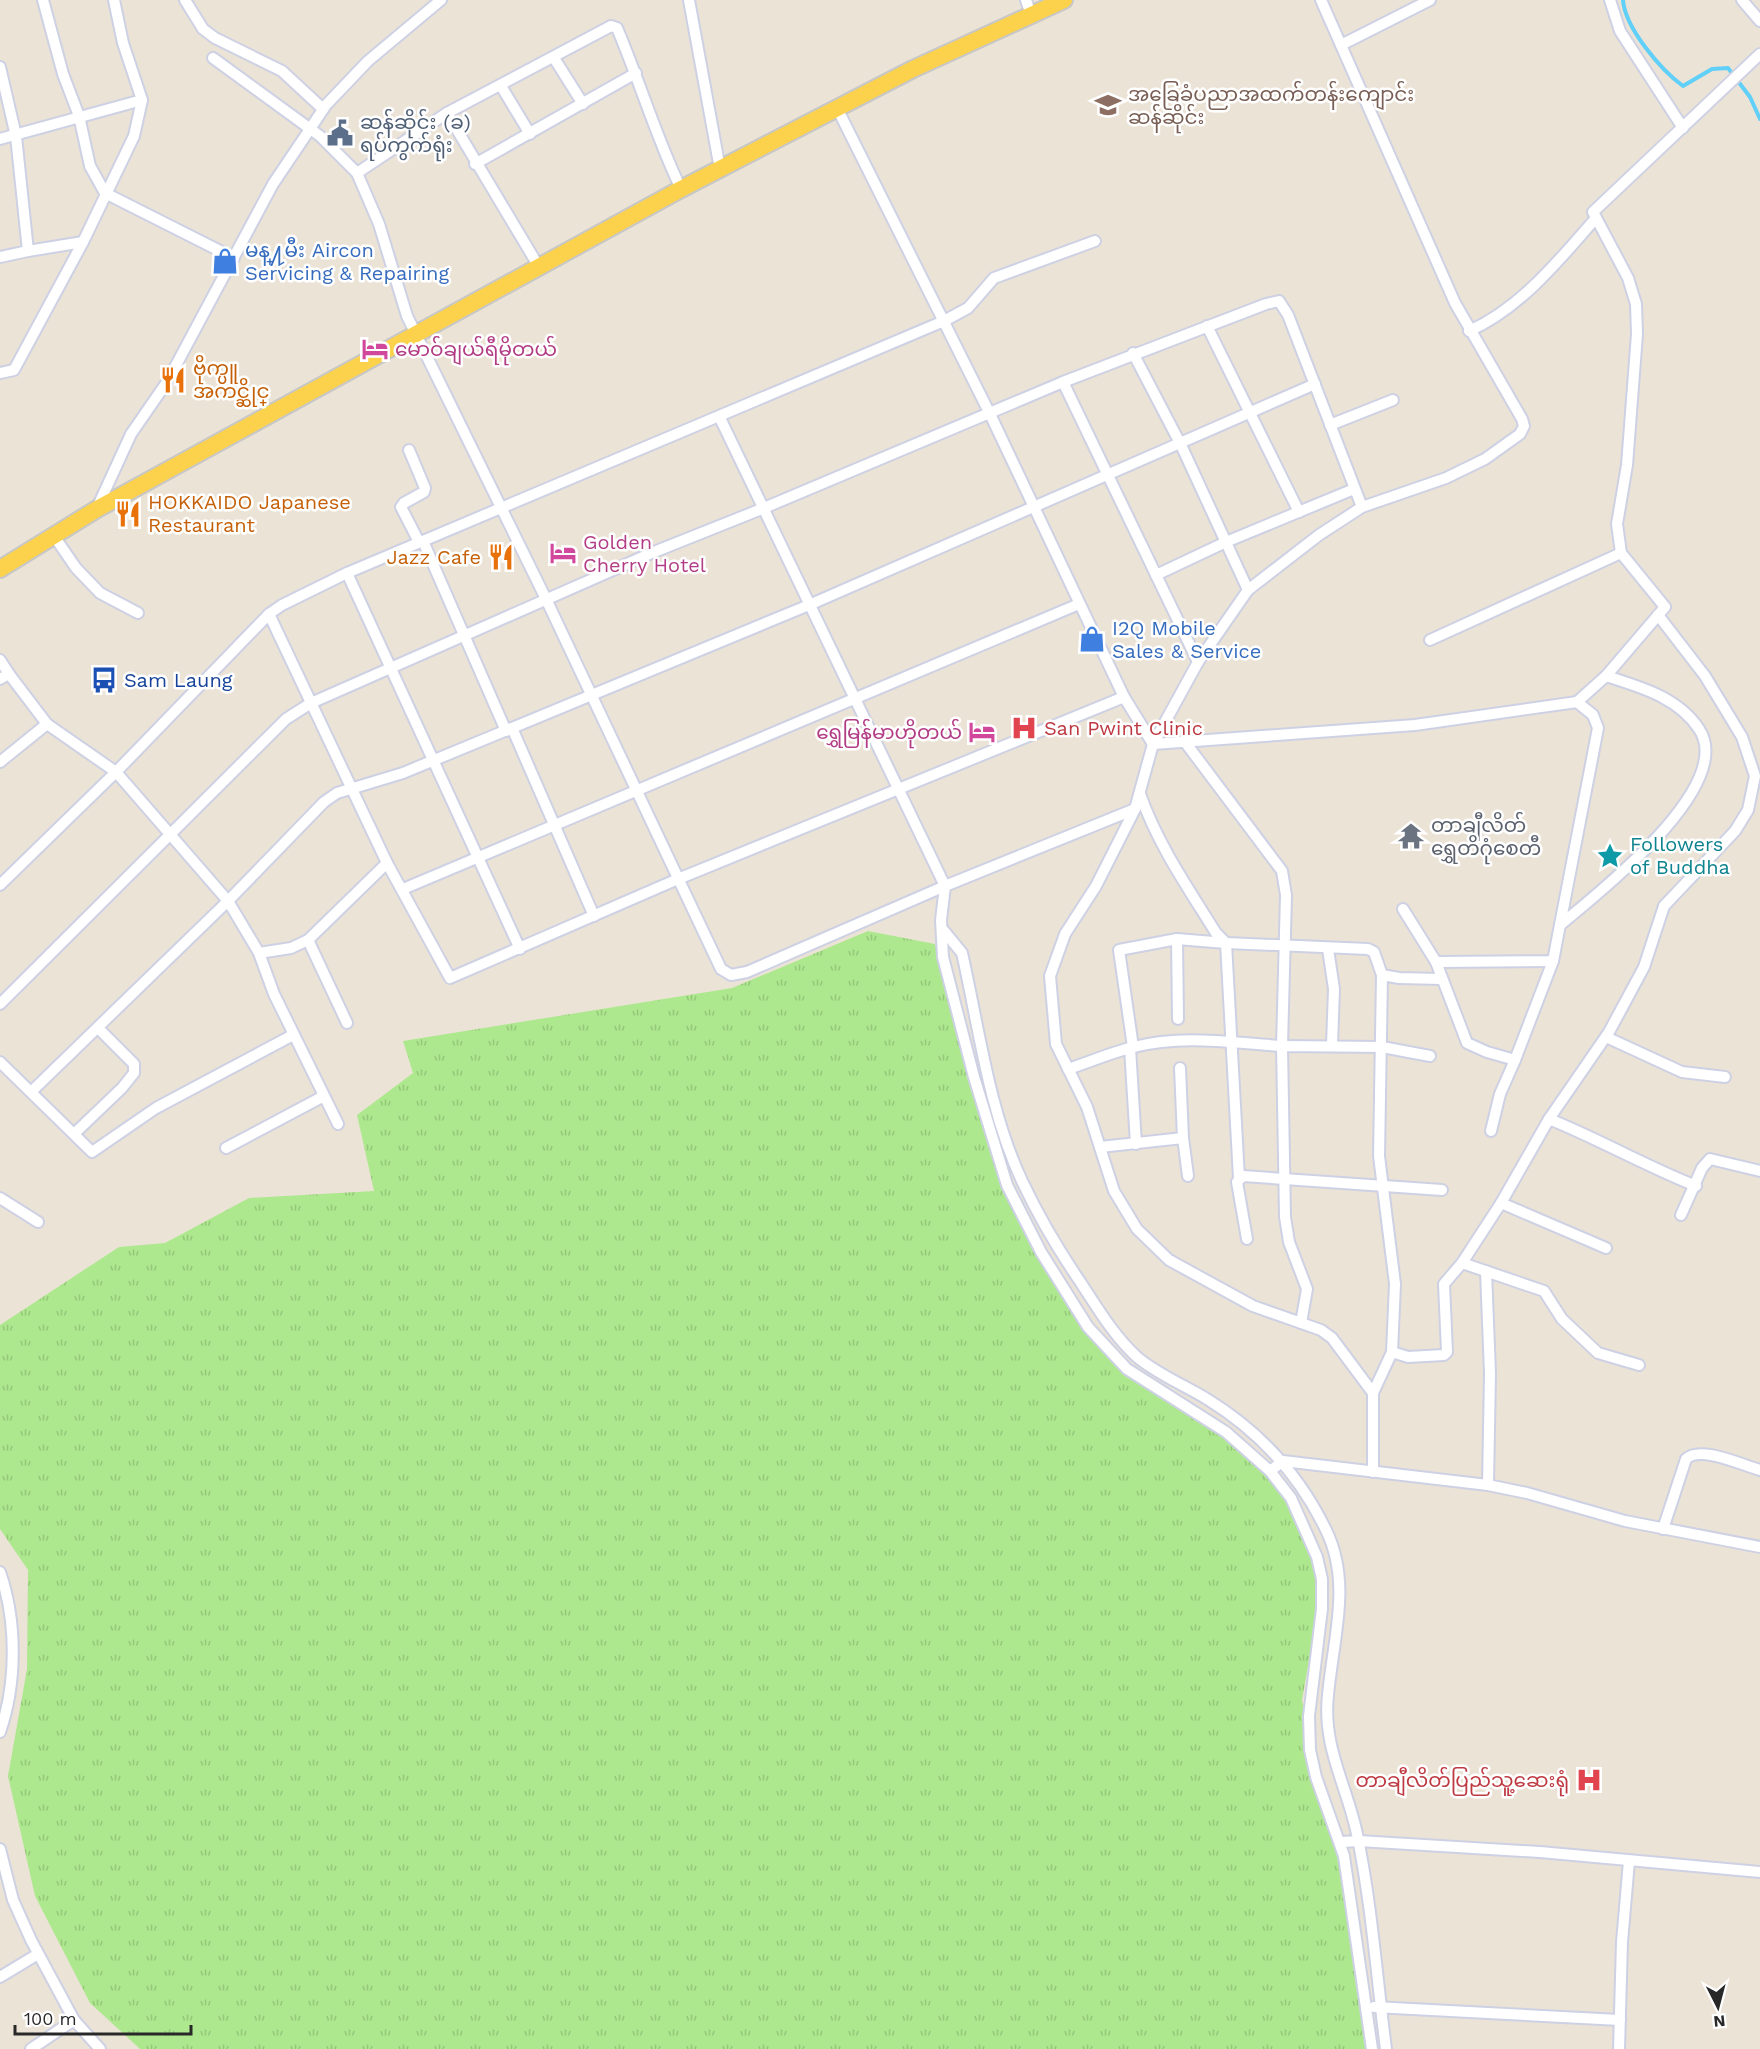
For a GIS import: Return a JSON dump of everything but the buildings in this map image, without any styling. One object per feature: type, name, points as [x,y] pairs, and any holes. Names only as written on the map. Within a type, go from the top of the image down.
[{"type":"main road","points":[[0,569],[97,509],[681,189],[1028,8],[1064,0]]},
{"type":"street","points":[[43,0],[63,74],[79,116],[90,166],[105,193],[234,258]]},
{"type":"street","points":[[0,374],[14,370],[83,242],[134,136],[142,100],[123,43],[114,0]]},
{"type":"street","points":[[185,0],[203,29],[215,38],[282,71],[323,110]]},
{"type":"street","points":[[97,509],[131,434],[167,382],[273,184],[310,129],[323,110],[368,61],[441,0]]},
{"type":"street","points":[[689,0],[720,169]]},
{"type":"street","points":[[1321,0],[1414,214],[1469,331],[1524,426],[1520,434],[1485,459],[1446,478],[1362,507],[1319,535],[1248,590],[1198,662],[1153,744],[1136,809],[1096,886],[1065,934],[1050,976],[1056,1044],[1087,1107],[1114,1191],[1137,1229],[1169,1260],[1253,1306],[1322,1330],[1332,1338],[1374,1393]]},
{"type":"street","points":[[1341,45],[1430,0]]},
{"type":"street","points":[[1610,0],[1620,31],[1683,128]]},
{"type":"street","points":[[1742,0],[1760,21]]},
{"type":"street","points":[[357,173],[447,113],[555,58],[611,26],[617,28],[636,73],[659,144],[681,189]]},
{"type":"street","points":[[1153,744],[1415,725],[1577,702],[1606,676],[1665,607],[1621,553],[1617,524],[1628,465],[1637,334],[1635,304],[1628,278],[1593,212],[1760,54]]},
{"type":"street","points":[[213,58],[310,129],[340,154],[357,173],[379,225],[407,316],[499,508],[546,599],[721,969],[731,975],[747,972],[945,886],[1136,809]]},
{"type":"street","points":[[555,58],[583,104]]},
{"type":"street","points":[[0,67],[16,136],[28,251]]},
{"type":"street","points":[[475,164],[636,73]]},
{"type":"street","points":[[501,86],[530,134]]},
{"type":"street","points":[[0,139],[142,100]]},
{"type":"street","points":[[837,108],[990,414],[1124,697],[1153,744]]},
{"type":"street","points":[[447,113],[475,164],[539,267]]},
{"type":"street","points":[[1469,331],[1494,319],[1516,301],[1559,260],[1596,218]]},
{"type":"street","points":[[0,885],[117,772],[269,614],[282,605],[347,573],[720,418],[944,321],[968,308],[994,278],[1095,241]]},
{"type":"street","points":[[0,256],[83,242]]},
{"type":"street","points":[[0,1004],[286,719],[311,703],[654,552],[1133,353],[1279,301],[1288,315],[1362,507]]},
{"type":"street","points":[[1207,326],[1299,512]]},
{"type":"street","points":[[1133,353],[1181,445],[1248,590]]},
{"type":"street","points":[[1063,382],[1198,662]]},
{"type":"street","points":[[32,1091],[99,1029],[324,802],[337,794],[435,759],[809,605],[1181,445],[1315,384]]},
{"type":"street","points":[[1330,425],[1393,400]]},
{"type":"street","points":[[720,418],[945,886],[941,920],[944,931],[943,957],[987,1125],[1007,1185],[1041,1252],[1088,1327],[1127,1369],[1226,1432],[1270,1471],[1291,1498],[1317,1557],[1322,1579],[1322,1609],[1310,1705],[1309,1739],[1316,1777],[1341,1842],[1368,2007],[1372,2049]]},
{"type":"street","points":[[409,450],[425,488],[424,492],[401,507],[421,542],[466,635],[555,825],[594,916]]},
{"type":"street","points":[[1156,575],[1226,542],[1354,489]]},
{"type":"street","points":[[54,536],[76,568],[100,593],[138,613]]},
{"type":"street","points":[[1430,640],[1621,553]]},
{"type":"street","points":[[347,573],[435,759],[519,949]]},
{"type":"street","points":[[403,889],[1079,604]]},
{"type":"street","points":[[269,614],[387,863],[403,889],[445,973],[450,978],[678,879],[1124,697]]},
{"type":"street","points":[[1392,1352],[1408,1357],[1446,1354],[1448,1344],[1444,1284],[1462,1263],[1501,1203],[1549,1119],[1606,1037],[1644,967],[1664,906],[1735,831],[1748,810],[1755,776],[1742,737],[1705,676],[1658,615]]},
{"type":"street","points":[[0,660],[4,676],[47,724],[117,772],[228,901],[259,952],[273,994],[338,1125]]},
{"type":"street","points":[[1560,925],[1636,861],[1676,818],[1698,781],[1705,750],[1700,731],[1684,712],[1649,690],[1606,676]]},
{"type":"street","points":[[1491,1131],[1500,1094],[1553,961],[1598,728],[1593,715],[1577,702]]},
{"type":"street","points":[[0,762],[47,724]]},
{"type":"street","points":[[1185,742],[1282,871],[1286,895],[1282,1046],[1283,1179],[1289,1242],[1307,1289],[1301,1323]]},
{"type":"street","points":[[1140,793],[1154,831],[1171,861],[1216,933],[1226,943],[1233,1042],[1239,1178],[1237,1182],[1247,1239]]},
{"type":"street","points":[[259,952],[291,948],[308,940],[387,863]]},
{"type":"street","points":[[1403,909],[1436,962],[1467,1043],[1515,1060]]},
{"type":"street","points":[[944,931],[962,953],[990,1077],[1010,1149],[1021,1179],[1054,1244],[1100,1314],[1138,1358],[1242,1424],[1283,1461],[1307,1494],[1328,1534],[1340,1577],[1340,1612],[1328,1695],[1328,1733],[1336,1770],[1359,1841],[1386,2049]]},
{"type":"street","points":[[1177,939],[1178,1019]]},
{"type":"street","points":[[1137,1144],[1131,1047],[1119,950],[1177,939],[1286,947],[1371,950],[1382,975],[1379,1156],[1395,1284],[1392,1352],[1374,1393],[1373,1472]]},
{"type":"street","points":[[308,940],[347,1023]]},
{"type":"street","points":[[1328,949],[1334,989],[1332,1046]]},
{"type":"street","points":[[1436,962],[1553,961]]},
{"type":"street","points":[[1382,975],[1399,978],[1441,979]]},
{"type":"street","points":[[75,1133],[122,1088],[134,1073],[134,1064],[99,1029]]},
{"type":"street","points":[[0,1062],[92,1152],[156,1107],[293,1035]]},
{"type":"street","points":[[1606,1037],[1682,1072],[1725,1077]]},
{"type":"street","points":[[1068,1069],[1131,1047],[1213,1040],[1282,1046],[1382,1047],[1430,1056]]},
{"type":"street","points":[[1180,1068],[1183,1138],[1188,1176]]},
{"type":"street","points":[[226,1148],[322,1096]]},
{"type":"street","points":[[1549,1119],[1600,1139],[1649,1167],[1696,1186]]},
{"type":"street","points":[[1100,1147],[1183,1138]]},
{"type":"street","points":[[1681,1215],[1696,1186],[1702,1168],[1710,1159],[1760,1171]]},
{"type":"street","points":[[1239,1178],[1442,1190]]},
{"type":"street","points":[[0,1198],[38,1222]]},
{"type":"street","points":[[1501,1203],[1606,1248]]},
{"type":"street","points":[[1462,1263],[1544,1291],[1562,1319],[1598,1353],[1639,1365]]},
{"type":"street","points":[[1486,1271],[1490,1373],[1488,1485]]},
{"type":"street","points":[[1663,1529],[1686,1459],[1690,1455],[1702,1453],[1760,1470]]},
{"type":"street","points":[[1270,1471],[1283,1461],[1488,1485],[1663,1529],[1760,1547]]},
{"type":"street","points":[[0,1572],[9,1597],[12,1654],[6,1714],[0,1732]]},
{"type":"street","points":[[1341,1842],[1359,1841],[1540,1852],[1760,1872]]},
{"type":"street","points":[[0,1849],[13,1900],[38,1954],[74,2020],[100,2049]]},
{"type":"street","points":[[1619,2049],[1629,1860]]},
{"type":"street","points":[[0,1977],[38,1954]]},
{"type":"street","points":[[1368,2007],[1620,2020]]},
{"type":"street","points":[[31,2049],[74,2020]]},
{"type":"green space","points":[[868,931],[935,944],[962,1048],[998,1159],[1044,1254],[1090,1331],[1138,1376],[1190,1407],[1280,1485],[1315,1543],[1321,1592],[1302,1700],[1316,1764],[1335,1824],[1368,2049],[140,2049],[90,2003],[35,1896],[8,1776],[27,1669],[28,1570],[0,1529],[0,1325],[119,1247],[165,1243],[249,1198],[374,1191],[357,1115],[413,1073],[403,1041],[732,988]]},
{"type":"waterway","points":[[1623,0],[1625,11],[1637,35],[1674,79],[1683,86],[1712,69],[1728,68],[1750,97],[1760,119]]},
{"type":"place","name":"အခြေခံပညာအထက်တန်းကျောင်း ဆန်ဆိုင်း","points":[[1108,105]]},
{"type":"place","name":"ဆန်ဆိုင်း (ခ) ရပ်ကွက်ရုံး","points":[[340,133]]},
{"type":"place","name":"မန္႔မီး Aircon Servicing & Repairing","points":[[225,261]]},
{"type":"place","name":"မောဝ်ချယ်ရီမိုတယ်","points":[[375,349]]},
{"type":"place","name":"ဗိုက္ပူ အကင္ဆိုင္","points":[[173,380]]},
{"type":"place","name":"HOKKAIDO Japanese Restaurant","points":[[128,514]]},
{"type":"place","name":"Golden Cherry Hotel","points":[[563,553]]},
{"type":"place","name":"Jazz Cafe","points":[[501,557]]},
{"type":"place","name":"I2Q Mobile Sales & Service","points":[[1092,639]]},
{"type":"place","name":"Sam Laung","points":[[104,680]]},
{"type":"place","name":"San Pwint Clinic","points":[[1024,728]]},
{"type":"place","name":"ရွှေမြန်မာဟိုတယ်","points":[[982,732]]},
{"type":"place","name":"တာချီလိတ် ရွှေတိဂုံစေတီ","points":[[1411,836]]},
{"type":"place","name":"Followers of Buddha","points":[[1610,856]]},
{"type":"place","name":"တာချီလိတ်ပြည်သူ့ဆေးရုံ","points":[[1589,1780]]}]
